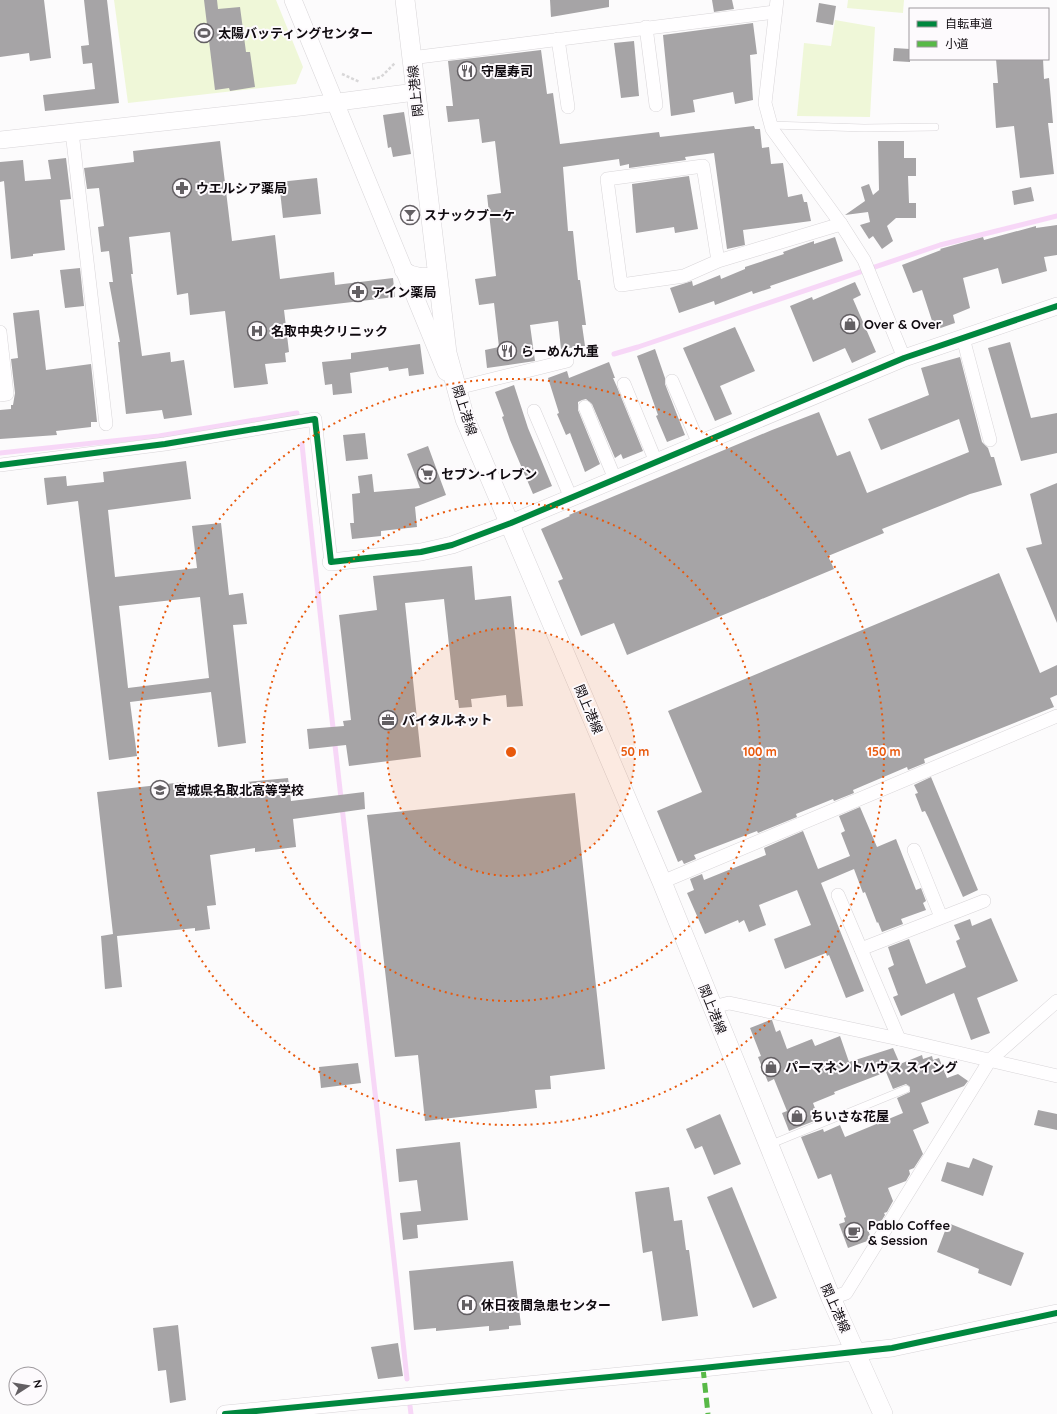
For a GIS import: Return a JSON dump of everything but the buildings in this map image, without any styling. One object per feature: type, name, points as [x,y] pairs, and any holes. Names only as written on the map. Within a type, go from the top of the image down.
[{"type":"main road","name":"閖上港線","points":[[405,0],[403,60],[415,92],[447,353],[465,419],[511,523],[662,882],[831,1298],[883,1414]]},
{"type":"street","points":[[293,0],[336,101],[403,270],[465,419]]},
{"type":"street","points":[[403,60],[646,27],[776,6],[765,103],[771,124],[804,174],[841,224],[864,260],[904,358]]},
{"type":"street","points":[[646,27],[656,105]]},
{"type":"street","points":[[558,39],[568,107]]},
{"type":"street","points":[[0,140],[415,92]]},
{"type":"street","points":[[72,132],[106,424]]},
{"type":"street","points":[[718,261],[703,166],[607,179],[621,285],[684,276],[718,261],[841,224]]},
{"type":"street","points":[[403,270],[412,276],[422,278],[438,276]]},
{"type":"street","points":[[0,465],[165,444],[315,419],[331,562],[421,552],[452,545],[511,523],[904,358],[1057,306]]},
{"type":"street","points":[[0,332],[8,394],[0,395]]},
{"type":"street","points":[[963,338],[990,440]]},
{"type":"street","points":[[457,388],[567,361]]},
{"type":"street","points":[[672,381],[699,444]]},
{"type":"street","points":[[624,384],[656,462]]},
{"type":"street","points":[[585,407],[615,479]]},
{"type":"street","points":[[534,410],[571,498]]},
{"type":"street","points":[[662,882],[1057,716]]},
{"type":"street","points":[[914,850],[941,917]]},
{"type":"street","points":[[838,895],[899,1039]]},
{"type":"street","points":[[861,948],[984,901]]},
{"type":"street","points":[[831,1298],[846,1293],[990,1060],[1057,1001]]},
{"type":"street","points":[[713,1007],[729,1003],[899,1039],[1057,1076]]},
{"type":"street","points":[[226,1414],[696,1369],[892,1348],[1057,1313]]},
{"type":"lane","points":[[771,124],[864,128],[935,127]]},
{"type":"lane","points":[[769,1145],[906,1089]]},
{"type":"path","points":[[339,73],[359,82],[381,77],[403,60]]},
{"type":"green space","name":"太陽バッティングセンター","points":[[114,0],[276,0],[303,67],[296,84],[128,103]]},
{"type":"green space","points":[[848,0],[904,0],[903,13],[847,8]]},
{"type":"green space","points":[[835,20],[875,27],[870,117],[797,116],[804,43],[831,46]]},
{"type":"waterway","points":[[614,354],[940,245],[1057,216]]},
{"type":"waterway","points":[[0,453],[159,436],[297,413]]},
{"type":"waterway","points":[[302,444],[327,678],[407,1379]]},
{"type":"waterway","points":[[410,1406],[411,1414]]},
{"type":"marked path","points":[[703,1368],[708,1414]]},
{"type":"cycle path","points":[[0,465],[165,444],[315,419],[331,562],[421,552],[452,545],[511,523],[904,358],[1057,306]]},
{"type":"cycle path","points":[[225,1414],[703,1368],[892,1348],[1057,1313]]},
{"type":"place","name":"太陽バッティングセンター","points":[[204,33]]},
{"type":"place","name":"守屋寿司","points":[[467,71]]},
{"type":"place","name":"ウエルシア薬局","points":[[182,188]]},
{"type":"place","name":"スナックブーケ","points":[[410,215]]},
{"type":"place","name":"アイン薬局","points":[[358,292]]},
{"type":"place","name":"Over & Over","points":[[850,324]]},
{"type":"place","name":"名取中央クリニック","points":[[257,331]]},
{"type":"place","name":"らーめん九重","points":[[507,351]]},
{"type":"place","name":"セブン-イレブン","points":[[427,474]]},
{"type":"place","name":"バイタルネット","points":[[388,720]]},
{"type":"place","name":"宮城県名取北高等学校","points":[[160,790]]},
{"type":"place","name":"パーマネントハウス スイング","points":[[771,1067]]},
{"type":"place","name":"ちいさな花屋","points":[[797,1116]]},
{"type":"place","name":"Pablo Coffee & Session","points":[[854,1232]]},
{"type":"place","name":"休日夜間急患センター","points":[[467,1305]]}]
